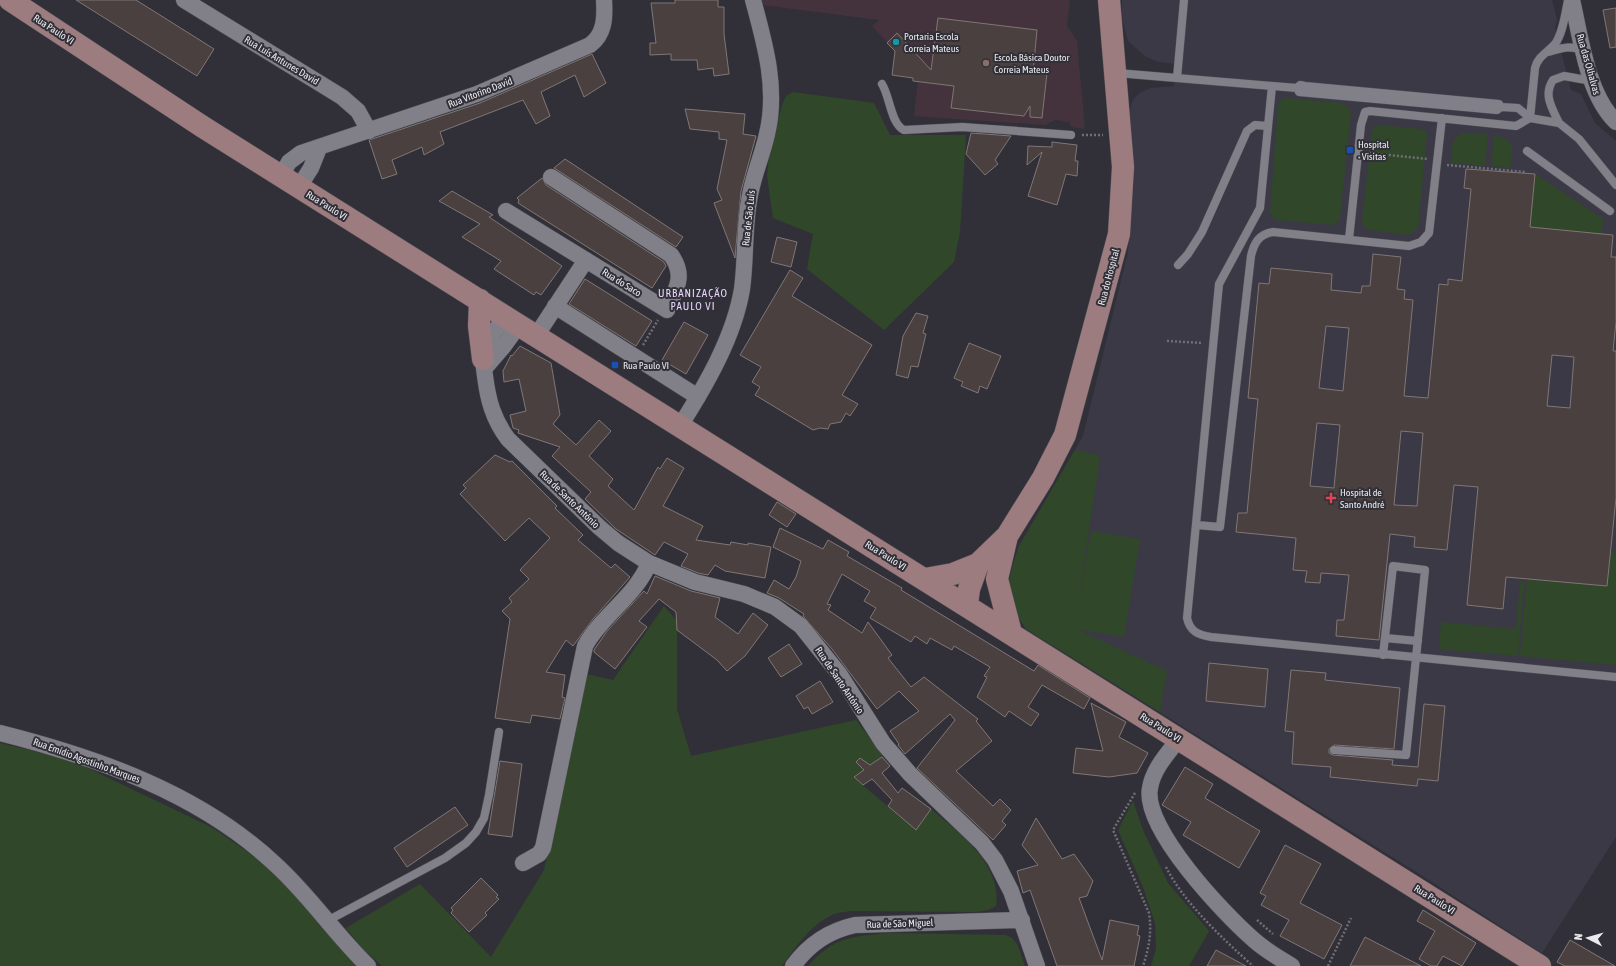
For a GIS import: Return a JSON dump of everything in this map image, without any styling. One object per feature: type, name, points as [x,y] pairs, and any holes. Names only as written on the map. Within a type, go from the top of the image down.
[{"type":"main road","name":"Rua Paulo VI","points":[[10,0],[192,120],[968,605],[1540,966]]},
{"type":"main road","name":"Rua do Hospital","points":[[925,579],[953,574],[978,564],[1007,536],[1058,450],[1064,435],[1119,234],[1124,168],[1109,0]]},
{"type":"main road","points":[[480,300],[479,340],[484,364]]},
{"type":"main road","name":"Rua do Hospital","points":[[1007,536],[997,579],[1011,633]]},
{"type":"main road","name":"Rua do Hospital","points":[[968,605],[969,589],[978,564]]},
{"type":"main road","points":[[968,605],[997,579]]},
{"type":"street","name":"Rua Luís Antunes David","points":[[184,0],[342,97],[358,111],[369,131]]},
{"type":"street","name":"Rua Vitorino David","points":[[281,176],[294,157],[301,152],[319,148],[477,94],[583,49],[597,40],[604,22],[604,0]]},
{"type":"street","name":"Rua de São Luís","points":[[680,426],[698,397],[718,356],[738,306],[742,288],[748,202],[767,134],[771,111],[771,78],[753,0]]},
{"type":"street","name":"Rua das Olhalvas","points":[[1572,0],[1592,81],[1605,110],[1616,122]]},
{"type":"street","points":[[299,187],[309,172],[319,148]]},
{"type":"street","name":"Rua do Saco","points":[[506,211],[667,310],[679,277],[678,264],[671,255],[551,177]]},
{"type":"street","name":"Rua de Santo António","points":[[586,260],[555,306],[487,344],[484,364],[488,399],[499,426],[508,439],[599,527],[618,543],[649,563],[695,582],[744,594],[776,607],[801,626],[840,675],[883,744],[910,774],[982,843],[1004,875],[1022,920],[1037,966]]},
{"type":"street","points":[[555,306],[698,397]]},
{"type":"street","points":[[523,863],[539,854],[543,848],[585,646],[601,623],[645,574],[649,563]]},
{"type":"street","name":"Rua Emídio Agostinho Marques","points":[[0,732],[42,743],[115,768],[180,797],[236,832],[275,864],[298,886],[327,921],[368,966]]},
{"type":"street","points":[[1179,738],[1159,766],[1149,788],[1149,799],[1159,824],[1166,837],[1198,884],[1254,940],[1292,966]]},
{"type":"street","name":"Rua de São Miguel","points":[[793,966],[816,941],[828,933],[854,925],[1022,920]]},
{"type":"lane","points":[[1176,78],[1184,0]]},
{"type":"lane","points":[[1530,118],[1537,61],[1556,43],[1564,22],[1569,0]]},
{"type":"lane","points":[[1547,52],[1566,48],[1577,48],[1584,52]]},
{"type":"lane","points":[[1116,73],[1296,88],[1299,92],[1481,109],[1497,110],[1501,107],[1518,108],[1530,118],[1559,122]]},
{"type":"lane","points":[[1592,81],[1564,76],[1553,80],[1548,92],[1548,98],[1559,122],[1580,139],[1616,185]]},
{"type":"lane","points":[[882,84],[889,96],[896,124],[904,130],[962,127],[1071,135]]},
{"type":"lane","points":[[1272,86],[1260,208],[1219,284],[1187,618],[1191,629],[1211,637],[1616,677]]},
{"type":"lane","points":[[1349,239],[1362,116],[1365,112],[1370,111],[1516,126],[1530,118]]},
{"type":"lane","points":[[1197,525],[1220,527],[1251,256],[1255,242],[1263,235],[1273,232],[1409,246],[1415,245],[1426,238],[1430,233],[1442,118]]},
{"type":"lane","points":[[1178,265],[1188,254],[1202,232],[1247,131],[1255,125],[1267,126]]},
{"type":"lane","points":[[1527,151],[1610,212]]},
{"type":"lane","points":[[1334,750],[1406,755],[1425,570],[1393,566],[1383,655]]},
{"type":"lane","points":[[1385,638],[1418,641]]},
{"type":"lane","points":[[327,921],[445,858],[466,843],[476,832],[484,818],[499,732]]},
{"type":"path","points":[[1071,135],[1121,135]]},
{"type":"path","points":[[1358,152],[1525,172]]},
{"type":"path","points":[[647,337],[655,325]]},
{"type":"path","points":[[1167,341],[1214,344]]},
{"type":"path","points":[[1135,792],[1113,830],[1149,913],[1151,926],[1149,946],[1144,966]]},
{"type":"path","points":[[1252,915],[1274,935],[1272,940]]},
{"type":"path","points":[[1328,966],[1351,918]]},
{"type":"shaded area","name":"Escola Básica Doutor Correia Mateus","points":[[761,0],[1070,0],[1067,26],[1077,41],[1085,129],[1071,127],[1069,122],[1055,120],[1045,125],[914,116],[918,78],[892,75],[895,51],[872,26],[879,20],[762,5]]},
{"type":"shaded area","name":"Hospital de Santo André","points":[[1122,0],[1552,0],[1557,20],[1555,28],[1571,90],[1581,94],[1595,123],[1616,141],[1616,837],[1542,953],[1418,873],[1026,629],[1019,619],[1009,581],[1013,564],[1019,546],[1083,436],[1128,252],[1134,182],[1129,118],[1131,105],[1134,98],[1141,92],[1151,88],[1174,86],[1177,64],[1159,62],[1146,57],[1128,41],[1122,17]]},
{"type":"green space","points":[[793,92],[874,103],[890,135],[966,135],[960,232],[954,262],[884,330],[807,269],[813,234],[773,218],[767,176],[769,157],[782,105],[786,96]]},
{"type":"green space","points":[[1286,98],[1340,103],[1348,107],[1351,112],[1340,217],[1336,223],[1332,225],[1275,220],[1270,213],[1278,106],[1282,99]]},
{"type":"green space","points":[[1378,125],[1422,129],[1427,132],[1418,228],[1409,235],[1369,230],[1365,228],[1362,220],[1372,131],[1374,126]]},
{"type":"green space","points":[[1463,133],[1488,134],[1485,166],[1451,163],[1452,145],[1456,138]]},
{"type":"green space","points":[[1494,135],[1504,138],[1512,145],[1511,168],[1491,166]]},
{"type":"green space","points":[[1535,174],[1603,219],[1602,234],[1530,227]]},
{"type":"green space","points":[[1075,450],[1100,456],[1078,604],[1091,531],[1140,539],[1124,637],[1076,629],[1167,671],[1160,712],[1026,629],[1013,607],[1009,581],[1019,546]]},
{"type":"green space","points":[[1569,548],[1577,583],[1607,586],[1611,552],[1616,553],[1616,665],[1520,656],[1527,579],[1565,583]]},
{"type":"green space","points":[[1520,581],[1524,581],[1518,656],[1439,649],[1441,622],[1516,629]]},
{"type":"green space","points":[[664,606],[677,621],[677,709],[691,756],[856,720],[883,756],[854,778],[916,830],[931,809],[954,828],[976,851],[992,876],[996,891],[996,906],[988,910],[977,912],[851,911],[837,913],[824,919],[810,931],[798,944],[782,966],[382,966],[362,948],[346,928],[420,884],[491,957],[544,870],[586,674],[613,680]]},
{"type":"green space","points":[[0,743],[71,760],[213,828],[252,855],[284,883],[360,966],[0,966]]},
{"type":"green space","points":[[1133,801],[1143,830],[1168,883],[1209,931],[1189,966],[1151,966],[1156,949],[1155,923],[1143,887],[1118,830]]},
{"type":"green space","points":[[887,933],[1005,935],[1013,939],[1016,943],[1025,966],[808,966],[826,949],[843,940]]},
{"type":"building","points":[[76,0],[136,0],[214,49],[197,76]]},
{"type":"building","points":[[675,0],[718,0],[718,7],[724,7],[724,34],[729,74],[714,76],[713,68],[698,70],[697,60],[671,60],[671,54],[650,55],[650,43],[656,43],[651,3],[675,3]]},
{"type":"building","points":[[1616,8],[1616,47],[1610,48],[1603,10]]},
{"type":"building","points":[[938,18],[1037,30],[1033,72],[1047,73],[1042,118],[1030,117],[1030,106],[1024,116],[951,108],[954,86],[913,81],[913,78],[892,75],[895,51],[887,43],[897,33],[931,70]]},
{"type":"building","points":[[592,54],[606,83],[584,97],[575,75],[541,92],[550,116],[536,124],[523,100],[440,132],[444,144],[424,155],[422,147],[392,160],[397,174],[382,179],[369,140],[480,103]]},
{"type":"building","points":[[685,109],[745,114],[743,134],[756,136],[741,191],[735,258],[714,203],[722,200],[717,189],[727,140],[719,139],[719,132],[690,129]]},
{"type":"building","points":[[971,133],[1011,136],[995,160],[998,164],[985,175],[966,154]]},
{"type":"building","points":[[1052,142],[1077,145],[1075,161],[1078,161],[1077,176],[1066,174],[1057,205],[1028,196],[1042,152],[1027,165],[1028,146],[1052,147]]},
{"type":"building","points":[[565,159],[683,237],[676,247],[554,168]]},
{"type":"building","points":[[1466,169],[1535,174],[1530,227],[1613,235],[1611,257],[1616,257],[1616,322],[1613,351],[1616,351],[1616,498],[1607,586],[1506,577],[1503,609],[1467,605],[1478,487],[1454,485],[1447,550],[1414,547],[1415,537],[1390,534],[1379,640],[1336,636],[1337,620],[1344,620],[1349,575],[1321,573],[1320,583],[1305,582],[1307,571],[1293,570],[1296,538],[1236,532],[1238,513],[1247,513],[1258,399],[1248,398],[1259,283],[1269,284],[1271,268],[1332,274],[1331,290],[1361,293],[1362,286],[1370,286],[1373,254],[1401,257],[1397,289],[1405,290],[1404,299],[1413,300],[1404,396],[1428,398],[1439,284],[1448,285],[1448,279],[1462,281],[1471,189],[1464,188]],"holes":[[[1326,326],[1349,328],[1343,391],[1319,388]],[[1552,355],[1574,357],[1570,408],[1547,406]],[[1317,423],[1340,425],[1334,488],[1310,486]],[[1401,431],[1423,433],[1417,506],[1394,505]]]},
{"type":"building","points":[[542,178],[546,185],[664,262],[666,266],[652,288],[518,203],[519,200],[517,198]]},
{"type":"building","points":[[452,191],[493,215],[489,217],[562,266],[541,295],[536,292],[534,295],[494,269],[501,261],[462,237],[480,224],[439,201]]},
{"type":"building","points":[[777,237],[797,242],[791,267],[771,262]]},
{"type":"building","points":[[790,270],[803,278],[792,296],[872,345],[842,395],[858,404],[850,416],[846,413],[841,422],[830,424],[828,429],[820,428],[813,430],[755,395],[760,387],[752,382],[761,367],[740,355]]},
{"type":"building","points":[[585,279],[652,321],[636,346],[569,304]]},
{"type":"building","points":[[916,313],[928,316],[923,333],[926,334],[918,367],[911,366],[908,378],[896,375],[903,336]]},
{"type":"building","points":[[684,322],[708,335],[686,374],[662,360]]},
{"type":"building","points":[[969,343],[1001,356],[987,389],[980,386],[978,393],[961,386],[963,382],[954,378]]},
{"type":"building","points":[[520,346],[551,363],[560,415],[553,424],[576,445],[599,420],[611,431],[589,456],[613,479],[608,486],[634,510],[658,467],[660,469],[667,458],[684,468],[663,506],[703,526],[696,540],[730,545],[731,542],[748,545],[748,543],[771,547],[765,578],[725,571],[715,565],[708,575],[698,573],[681,566],[688,554],[664,542],[655,555],[616,529],[585,499],[591,492],[552,456],[560,447],[518,433],[519,430],[513,428],[510,415],[526,411],[519,379],[504,382],[503,371],[511,355],[512,356]]},
{"type":"building","points":[[495,455],[510,462],[512,461],[557,506],[555,508],[583,535],[578,540],[611,568],[615,564],[630,577],[593,619],[573,646],[566,640],[546,672],[565,675],[562,697],[565,698],[560,719],[532,715],[530,723],[495,718],[510,619],[502,611],[512,602],[509,598],[529,579],[520,570],[550,538],[529,518],[505,541],[460,494],[466,488],[463,485]]},
{"type":"building","points":[[777,502],[796,514],[787,527],[769,515]]},
{"type":"building","points":[[780,528],[823,549],[828,540],[849,552],[847,556],[902,588],[901,590],[1034,671],[1038,665],[1090,698],[1084,709],[1042,685],[1028,707],[1039,714],[1031,726],[1009,711],[1005,717],[977,697],[987,677],[984,676],[990,667],[954,646],[952,650],[930,638],[927,644],[915,636],[911,642],[870,618],[876,608],[864,601],[870,591],[842,574],[827,604],[831,605],[828,610],[862,633],[868,622],[892,655],[888,658],[911,687],[924,677],[978,719],[976,721],[992,741],[956,771],[993,806],[1000,799],[1011,810],[1002,821],[1006,825],[993,840],[917,768],[955,720],[950,714],[905,754],[890,731],[919,711],[899,691],[877,709],[832,649],[803,616],[804,614],[779,598],[767,593],[774,580],[789,589],[796,577],[801,561],[773,547]]},
{"type":"building","points":[[655,576],[691,591],[720,598],[715,617],[738,634],[753,613],[768,625],[745,656],[727,671],[717,660],[677,630],[676,612],[659,599],[639,621],[647,627],[615,669],[594,652],[594,650],[607,631],[644,591],[647,594]]},
{"type":"building","points":[[789,644],[802,664],[781,677],[768,658]]},
{"type":"building","points":[[1209,663],[1268,669],[1265,707],[1206,701]]},
{"type":"building","points":[[1291,670],[1326,673],[1325,680],[1400,688],[1394,749],[1334,745],[1329,749],[1329,753],[1333,755],[1393,760],[1392,765],[1418,767],[1424,704],[1445,706],[1438,781],[1418,779],[1417,786],[1330,777],[1331,767],[1292,764],[1294,732],[1285,731]]},
{"type":"building","points":[[820,681],[833,702],[812,714],[808,707],[804,709],[796,696]]},
{"type":"building","points":[[1091,703],[1126,722],[1119,737],[1148,753],[1137,773],[1109,777],[1073,773],[1076,748],[1103,751]]},
{"type":"building","points":[[882,757],[890,766],[882,773],[898,793],[902,788],[931,809],[916,830],[888,806],[892,800],[872,779],[863,785],[854,777],[864,770],[856,762],[860,758],[870,765]]},
{"type":"building","points":[[500,761],[522,764],[512,837],[488,834]]},
{"type":"building","points":[[1185,767],[1213,784],[1205,798],[1260,831],[1239,868],[1183,835],[1191,822],[1162,805]]},
{"type":"building","points":[[455,807],[468,825],[407,867],[394,848]]},
{"type":"building","points":[[1036,818],[1062,859],[1074,854],[1093,881],[1087,896],[1079,898],[1102,960],[1110,920],[1139,926],[1137,935],[1140,936],[1134,966],[1057,966],[1030,890],[1023,893],[1017,871],[1038,865],[1022,845]]},
{"type":"building","points":[[1285,845],[1321,864],[1300,903],[1342,925],[1324,959],[1280,936],[1289,920],[1261,905],[1266,896],[1260,893]]},
{"type":"building","points":[[481,878],[498,895],[496,897],[499,899],[485,913],[487,915],[469,932],[451,913],[453,910],[451,908]]},
{"type":"building","points":[[1423,910],[1476,943],[1462,966],[1443,956],[1437,966],[1431,966],[1419,959],[1435,931],[1417,921]]},
{"type":"building","points":[[1365,937],[1421,966],[1350,966]]},
{"type":"building","points":[[1570,940],[1615,966],[1565,966],[1557,962]]},
{"type":"building","points":[[1216,950],[1246,966],[1207,966]]},
{"type":"place","name":"Portaria Escola Correia Mateus","points":[[896,42]]},
{"type":"place","name":"Escola Básica Doutor Correia Mateus","points":[[986,63]]},
{"type":"place","name":"Hospital - Visitas","points":[[1350,150]]},
{"type":"place","name":"Rua Paulo VI","points":[[615,365]]},
{"type":"place","name":"Hospital de Santo André","points":[[1331,498]]},
{"type":"district","name":"URBANIZAÇÃO PAULO VI","points":[[693,299]]}]
